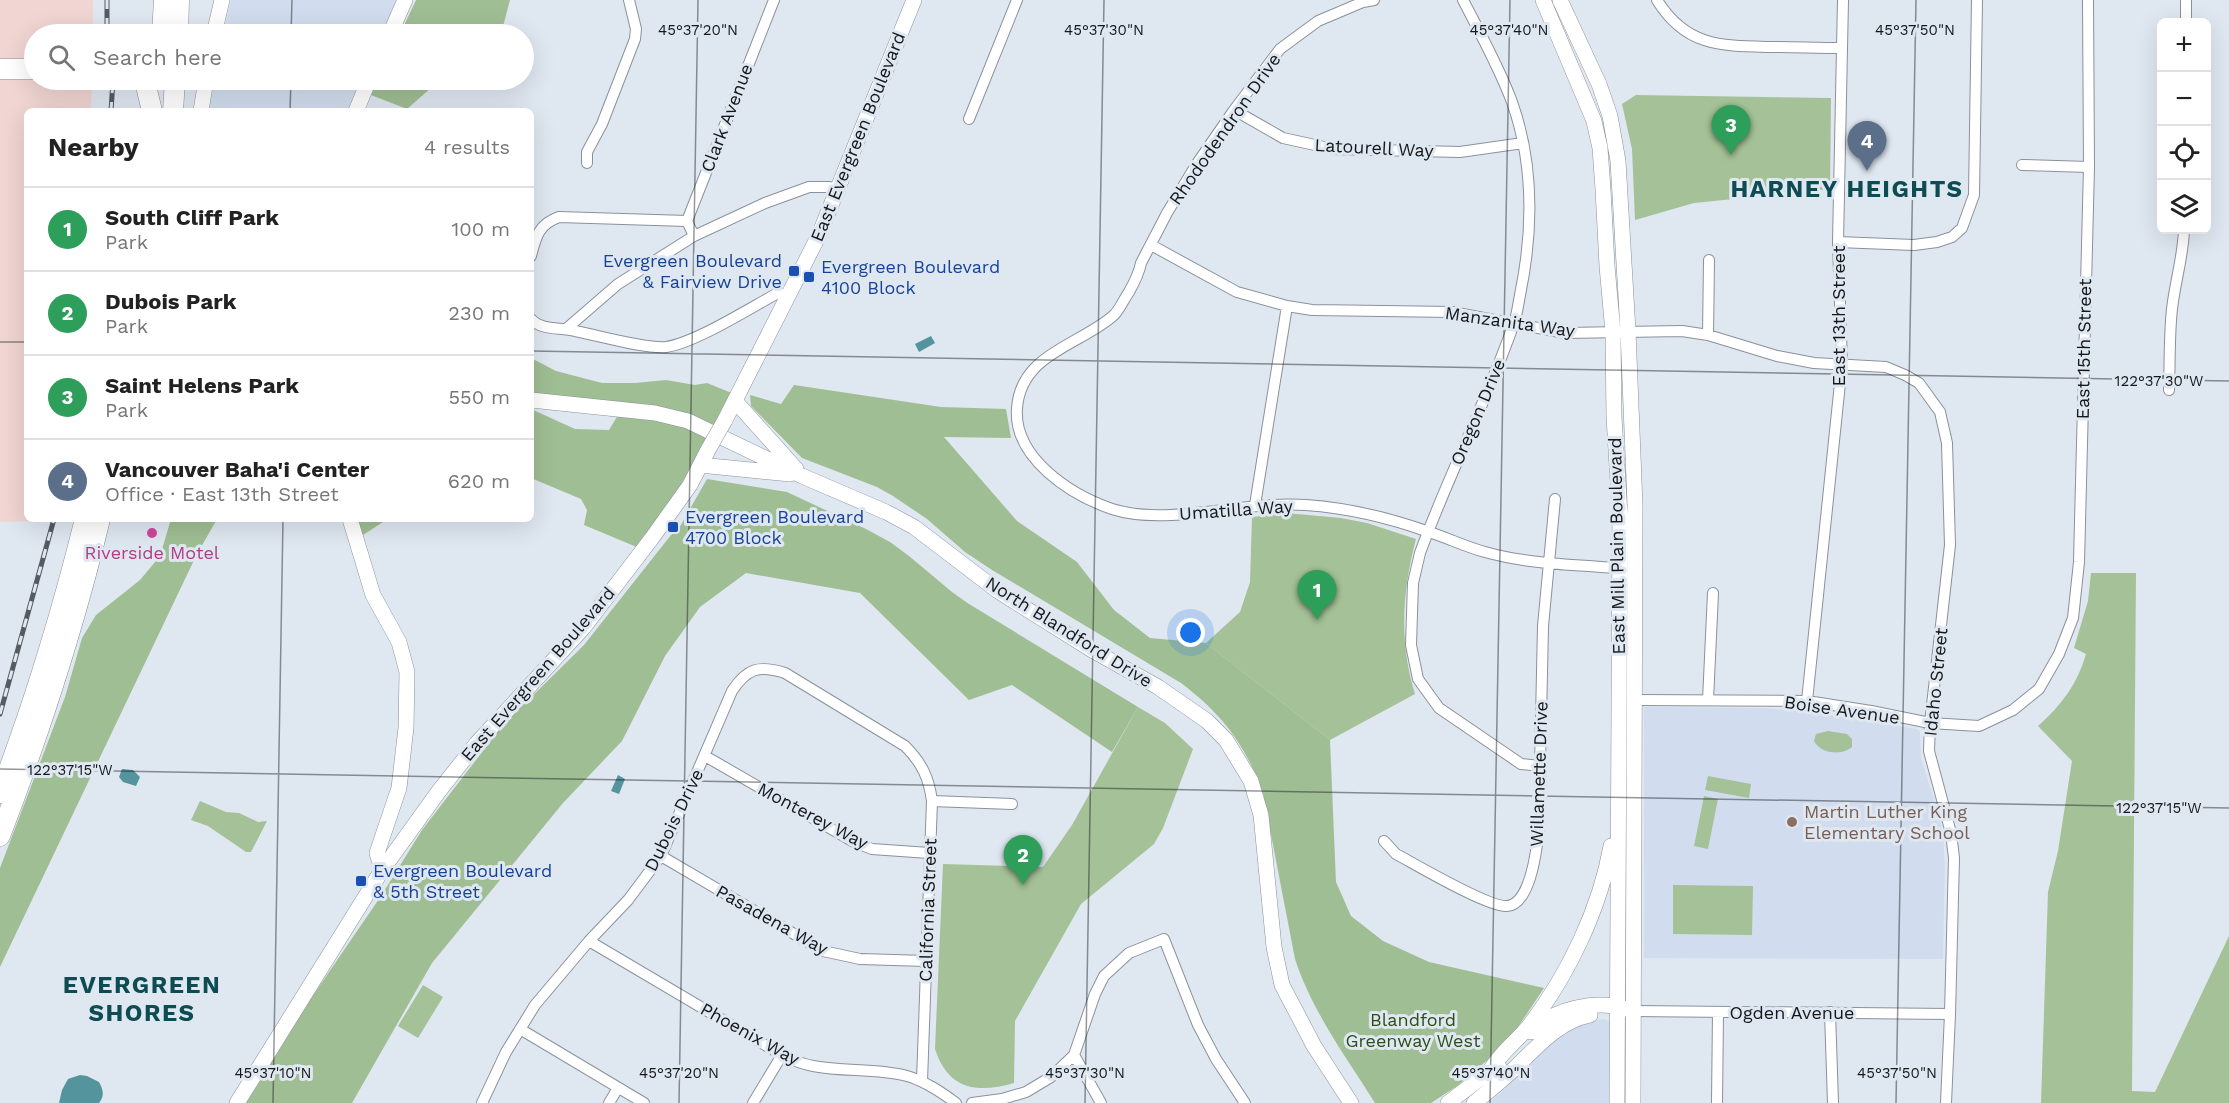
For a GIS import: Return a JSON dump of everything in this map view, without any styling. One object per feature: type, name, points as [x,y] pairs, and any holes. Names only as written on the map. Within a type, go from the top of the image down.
[{"type":"highway","points":[[163,24],[164,0]]},
{"type":"highway","points":[[178,24],[179,0]]},
{"type":"highway","points":[[0,69],[24,69]]},
{"type":"highway","points":[[147,90],[153,108]]},
{"type":"highway","points":[[154,108],[157,90]]},
{"type":"highway","points":[[172,108],[174,90]]},
{"type":"highway","points":[[0,793],[54,634],[84,522]]},
{"type":"highway","points":[[0,836],[27,766],[72,629],[99,522]]},
{"type":"street","points":[[216,24],[222,0]]},
{"type":"street","points":[[394,24],[405,0]]},
{"type":"street","points":[[587,163],[587,152],[602,124],[636,39],[629,0]]},
{"type":"street","name":"Clark Avenue","points":[[687,221],[774,0]]},
{"type":"street","name":"East Evergreen Boulevard","points":[[237,1103],[382,870],[439,791],[477,743],[584,627],[690,485],[819,235],[914,0]]},
{"type":"street","name":"Rhododendron Drive","points":[[1018,433],[1016,407],[1024,383],[1030,374],[1037,365],[1054,352],[1100,326],[1115,313],[1140,272],[1141,263],[1167,213],[1196,165],[1280,49],[1318,21],[1363,2],[1374,0]]},
{"type":"street","name":"Oregon Drive","points":[[1462,0],[1496,64],[1513,104],[1523,143],[1531,206],[1525,271],[1514,324],[1428,531],[1413,582],[1410,645],[1418,679],[1439,708],[1521,764],[1540,766]]},
{"type":"street","name":"East Mill Plain Boulevard","points":[[1543,0],[1594,121],[1601,158],[1621,332],[1635,505],[1633,1103]]},
{"type":"street","name":"East Mill Plain Boulevard","points":[[1560,0],[1599,84],[1610,116],[1618,161],[1621,332],[1614,417],[1620,515],[1617,1103]]},
{"type":"street","points":[[1658,0],[1666,15],[1703,41],[1725,46],[1841,48]]},
{"type":"street","name":"East 13th Street","points":[[1807,701],[1842,364],[1838,242],[1843,0]]},
{"type":"street","points":[[1838,242],[1914,245],[1953,237],[1962,228],[1974,195],[1977,0]]},
{"type":"street","name":"East 15th Street","points":[[2039,689],[2059,654],[2073,618],[2078,570],[2089,166],[2088,0]]},
{"type":"street","points":[[2186,0],[2186,18]]},
{"type":"street","points":[[969,119],[1013,1]]},
{"type":"street","points":[[201,108],[204,90]]},
{"type":"street","points":[[357,108],[365,90]]},
{"type":"street","name":"Latourell Way","points":[[1234,110],[1283,138],[1333,149],[1460,152],[1523,143]]},
{"type":"street","points":[[2022,165],[2089,166]]},
{"type":"street","points":[[566,329],[618,284],[694,236],[765,203],[809,187],[821,186],[837,190]]},
{"type":"street","points":[[534,244],[537,232],[542,226],[559,217],[687,221],[694,236]]},
{"type":"street","points":[[2169,390],[2172,311],[2184,234]]},
{"type":"street","name":"Manzanita Way","points":[[1151,245],[1237,292],[1287,306],[1312,310],[1452,312],[1565,333],[1682,331],[1708,335],[1777,356],[1814,363],[1842,364]]},
{"type":"street","points":[[1708,335],[1710,260]]},
{"type":"street","points":[[534,323],[546,328],[566,329],[664,347],[692,339],[778,293],[789,296]]},
{"type":"street","points":[[1255,505],[1287,306]]},
{"type":"street","name":"Idaho Street","points":[[1842,364],[1886,367],[1919,383],[1940,412],[1947,443],[1950,545],[1930,723],[1929,751],[1951,833],[1954,858],[1946,1103]]},
{"type":"street","name":"North Blandford Drive","points":[[538,401],[655,413],[688,421],[802,476],[886,512],[914,527],[999,591],[1092,650],[1158,687],[1207,721],[1226,740],[1251,781],[1261,815],[1274,947],[1282,985],[1314,1046],[1351,1103]]},
{"type":"street","points":[[735,401],[802,476]]},
{"type":"street","name":"Umatilla Way","points":[[1018,433],[1034,458],[1054,477],[1081,496],[1114,510],[1147,515],[1169,515],[1255,505],[1306,505],[1372,515],[1428,531],[1484,552],[1548,563],[1619,568]]},
{"type":"street","points":[[700,465],[802,476]]},
{"type":"street","name":"Willamette Drive","points":[[1384,841],[1396,854],[1439,878],[1488,901],[1507,906],[1518,902],[1526,889],[1534,861],[1541,783],[1543,626],[1555,499]]},
{"type":"street","points":[[351,522],[373,595],[399,642],[407,672],[406,728],[399,788],[377,853],[382,870]]},
{"type":"street","points":[[1708,700],[1713,593]]},
{"type":"street","name":"Dubois Drive","points":[[482,1103],[506,1052],[540,998],[628,900],[661,856],[732,691],[741,677],[756,669],[770,668],[785,673],[906,746]]},
{"type":"street","name":"Boise Avenue","points":[[1634,700],[1807,701],[1930,723],[1979,726],[2013,710],[2039,689]]},
{"type":"street","name":"California Street","points":[[906,746],[918,758],[926,772],[932,801],[922,1081]]},
{"type":"street","name":"Monterey Way","points":[[705,756],[854,842],[872,849],[929,853]]},
{"type":"street","points":[[932,801],[1012,804]]},
{"type":"street","points":[[1490,1071],[1494,1063],[1535,1017],[1574,953],[1591,917],[1608,864],[1619,801]]},
{"type":"street","name":"Pasadena Way","points":[[661,856],[824,951],[860,959],[927,961]]},
{"type":"street","points":[[972,1103],[1002,1099],[1026,1092],[1051,1077],[1074,1055],[1095,994],[1104,976],[1129,953],[1164,939],[1198,1025],[1216,1059],[1245,1103]]},
{"type":"street","name":"Phoenix Way","points":[[589,941],[782,1055],[814,1067],[908,1076],[922,1081],[956,1103]]},
{"type":"street","points":[[1448,1103],[1498,1067],[1546,1019],[1570,1010],[1634,1011]]},
{"type":"street","points":[[1474,1103],[1560,1027],[1588,1016],[1618,1010]]},
{"type":"street","name":"Ogden Avenue","points":[[1634,1011],[1950,1014]]},
{"type":"street","points":[[1717,1103],[1718,1012]]},
{"type":"street","points":[[1830,1012],[1833,1103]]},
{"type":"street","points":[[520,1029],[644,1103]]},
{"type":"street","points":[[753,1103],[782,1055]]},
{"type":"street","points":[[1074,1055],[1101,1103]]},
{"type":"street","points":[[609,1103],[618,1088]]},
{"type":"shaded area","points":[[0,0],[93,0],[93,24],[24,24],[24,90],[92,90],[91,108],[24,108],[24,521],[0,522]]},
{"type":"shaded area","points":[[231,0],[398,0],[386,24],[225,24]]},
{"type":"shaded area","points":[[213,90],[358,90],[350,108],[210,108]]},
{"type":"shaded area","name":"Martin Luther King Elementary School","points":[[1644,707],[1759,708],[1807,711],[1917,729],[1920,732],[1921,758],[1943,834],[1945,867],[1943,959],[1644,958]]},
{"type":"shaded area","points":[[1604,1019],[1611,1022],[1612,1103],[1488,1103],[1502,1092],[1560,1033],[1590,1021]]},
{"type":"green space","points":[[416,0],[510,0],[504,24],[405,24]]},
{"type":"green space","points":[[373,90],[429,90],[408,108],[371,95]]},
{"type":"green space","points":[[1636,95],[1831,98],[1830,189],[1694,203],[1635,220],[1632,149],[1622,104]]},
{"type":"green space","points":[[534,360],[556,371],[602,383],[666,380],[695,385],[707,383],[734,394],[715,427],[534,397]]},
{"type":"green space","name":"Blandford Greenway West","points":[[794,385],[941,407],[1006,409],[1011,438],[944,437],[1017,521],[1077,562],[1114,610],[1150,638],[1206,643],[1330,740],[1336,882],[1351,916],[1383,941],[1429,962],[1544,988],[1516,1030],[1491,1057],[1457,1086],[1431,1103],[1375,1103],[1330,1033],[1302,978],[1295,959],[1263,793],[1256,775],[1231,731],[1209,706],[1181,683],[992,570],[965,552],[927,519],[893,496],[877,487],[802,458],[751,406],[750,395],[781,404]]},
{"type":"green space","points":[[534,410],[575,429],[609,430],[618,415],[661,420],[713,435],[639,548],[584,525],[587,510],[581,499],[534,479]]},
{"type":"green space","points":[[707,479],[787,492],[866,529],[890,542],[969,604],[1138,707],[1112,752],[1012,685],[969,700],[860,593],[746,573],[700,607],[665,656],[622,741],[563,803],[432,963],[352,1103],[243,1103],[262,1070],[381,896],[422,830],[503,725],[584,645],[671,535],[678,530]]},
{"type":"green space","points":[[1286,513],[1367,523],[1416,539],[1408,578],[1404,617],[1406,655],[1415,694],[1330,740],[1206,643],[1240,612],[1250,582],[1252,517]]},
{"type":"green space","points":[[170,522],[215,522],[196,556],[0,967],[0,868],[65,697],[82,638],[96,615],[140,580],[160,556]]},
{"type":"green space","points":[[356,522],[383,522],[360,537]]},
{"type":"green space","points":[[2091,573],[2136,573],[2132,1091],[2155,1092],[2229,936],[2229,1103],[2041,1103],[2048,892],[2058,851],[2072,761],[2038,726],[2068,693],[2083,665],[2086,654],[2074,648],[2088,601]]},
{"type":"green space","points":[[1138,707],[1165,723],[1193,749],[1163,828],[1154,844],[1081,904],[1015,1021],[1014,1083],[987,1088],[965,1085],[947,1073],[935,1049],[943,864],[1043,867],[1072,825]]},
{"type":"green space","points":[[1828,731],[1847,734],[1852,739],[1852,747],[1842,752],[1821,749],[1814,741],[1816,734]]},
{"type":"green space","points":[[1708,776],[1751,784],[1749,798],[1705,790]]},
{"type":"green space","points":[[1704,796],[1718,799],[1708,849],[1694,846]]},
{"type":"green space","points":[[200,801],[226,812],[239,813],[258,822],[267,821],[251,852],[246,852],[208,826],[191,820]]},
{"type":"green space","points":[[1673,885],[1753,886],[1752,935],[1673,934]]},
{"type":"green space","points":[[423,985],[443,997],[418,1038],[398,1026]]},
{"type":"water","points":[[931,336],[935,343],[919,352],[915,344]]},
{"type":"water","points":[[122,769],[133,770],[140,777],[136,786],[123,782],[119,777]]},
{"type":"water","points":[[618,775],[625,779],[619,794],[611,791]]},
{"type":"water","points":[[80,1075],[99,1082],[103,1092],[99,1103],[59,1103],[68,1079]]},
{"type":"railway","points":[[107,0],[107,24]]},
{"type":"railway","points":[[111,108],[112,90]]},
{"type":"railway","points":[[0,714],[53,522]]},
{"type":"place","name":"Saint Helens Park","points":[[1731,155]]},
{"type":"place","name":"Vancouver Baha'i Center","points":[[1867,171]]},
{"type":"place","name":"Evergreen Boulevard & Fairview Drive","points":[[794,271]]},
{"type":"place","name":"Evergreen Boulevard 4100 Block","points":[[809,277]]},
{"type":"place","name":"Evergreen Boulevard 4700 Block","points":[[673,527]]},
{"type":"place","name":"Riverside Motel","points":[[152,533]]},
{"type":"place","name":"South Cliff Park","points":[[1317,620]]},
{"type":"place","name":"Martin Luther King Elementary School","points":[[1792,822]]},
{"type":"place","name":"Evergreen Boulevard & 5th Street","points":[[361,881]]},
{"type":"place","name":"Dubois Park","points":[[1023,885]]},
{"type":"district","name":"HARNEY HEIGHTS","points":[[1847,189]]},
{"type":"district","name":"EVERGREEN SHORES","points":[[142,999]]}]
